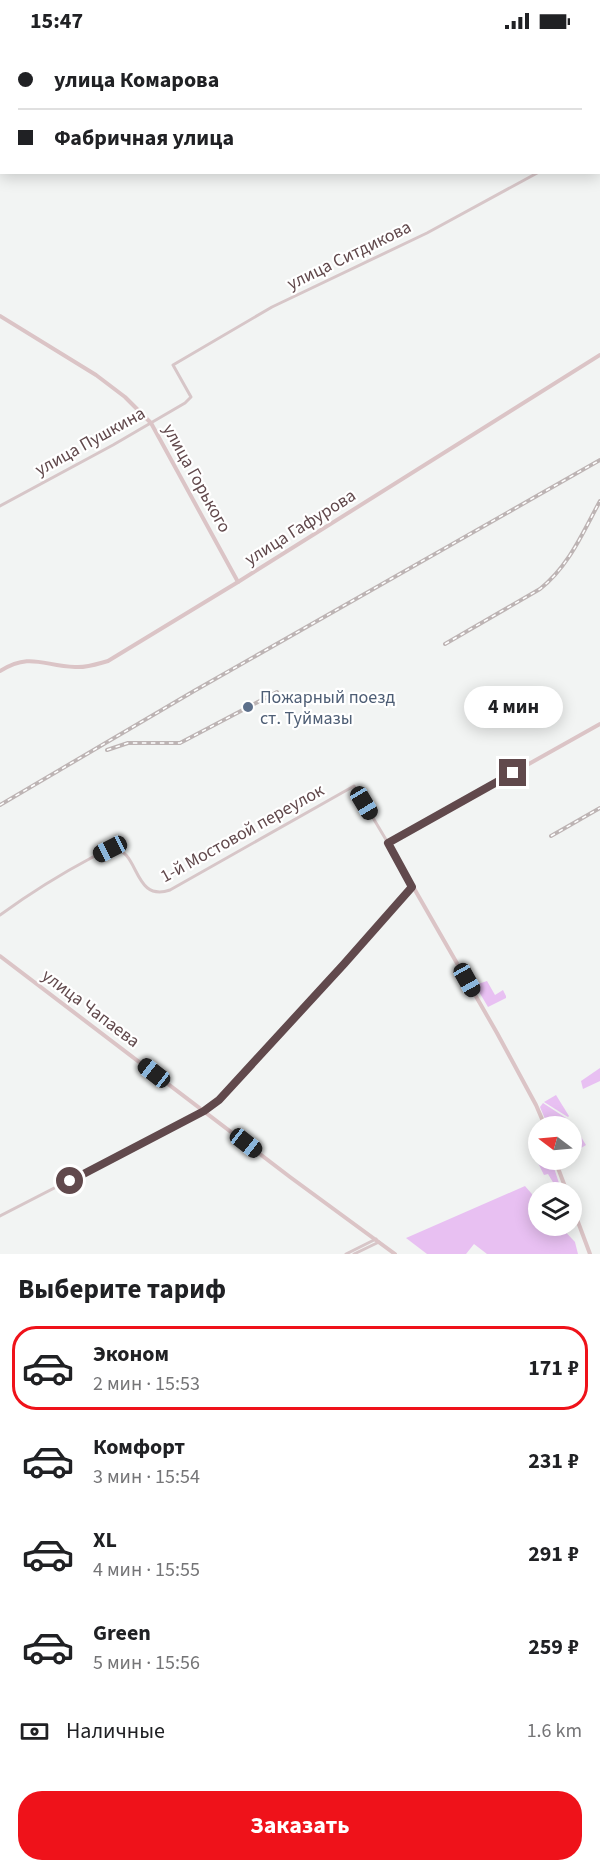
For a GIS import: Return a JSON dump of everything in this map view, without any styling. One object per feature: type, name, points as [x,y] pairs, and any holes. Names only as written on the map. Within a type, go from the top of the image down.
[{"type":"main road","name":"улица Горького","points":[[0,316],[96,375],[125,397],[151,423],[238,582]]},
{"type":"main road","name":"улица Гафурова","points":[[0,671],[18,662],[30,660],[74,667],[88,667],[108,661],[600,356]]},
{"type":"main road","points":[[541,1116],[388,843],[600,724]]},
{"type":"main road","name":"улица Чапаева","points":[[0,956],[395,1254]]},
{"type":"main road","points":[[582,1233],[590,1254]]},
{"type":"street","name":"улица Ситдикова","points":[[191,397],[173,365],[272,307],[427,233],[535,174]]},
{"type":"street","name":"улица Пушкина","points":[[0,506],[151,423],[191,397]]},
{"type":"street","name":"1-й Мостовой переулок","points":[[0,915],[65,873],[110,849],[120,850],[126,855],[148,889],[157,893],[170,890],[354,786],[388,843]]},
{"type":"street","points":[[0,1216],[204,1111],[219,1100],[412,887]]},
{"type":"street","points":[[346,1254],[377,1241]]},
{"type":"street","points":[[354,1254],[377,1241]]},
{"type":"shaded area","points":[[487,981],[495,995],[503,990],[506,996],[488,1007],[475,985]]},
{"type":"shaded area","points":[[600,1068],[600,1081],[583,1089],[581,1081]]},
{"type":"shaded area","points":[[556,1095],[569,1116],[566,1116],[544,1102]]},
{"type":"shaded area","points":[[543,1103],[563,1116],[544,1116],[540,1107]]},
{"type":"shaded area","points":[[542,1170],[555,1170],[559,1182],[553,1182],[548,1174],[544,1175]]},
{"type":"shaded area","points":[[525,1186],[528,1189],[528,1236],[569,1236],[575,1242],[578,1254],[487,1254],[474,1244],[466,1254],[427,1254],[406,1238]]},
{"type":"railway","points":[[0,805],[194,691],[600,460]]},
{"type":"railway","points":[[445,644],[540,589],[550,580],[574,548],[600,501]]},
{"type":"railway","points":[[107,750],[128,743],[180,743],[277,692]]},
{"type":"railway","points":[[551,836],[600,808]]},
{"type":"place","name":"Пожарный поезд ст. Туймазы","points":[[248,707]]},
{"type":"route","points":[[70,1181],[204,1111],[219,1100],[412,887],[388,843],[513,773]]}]
